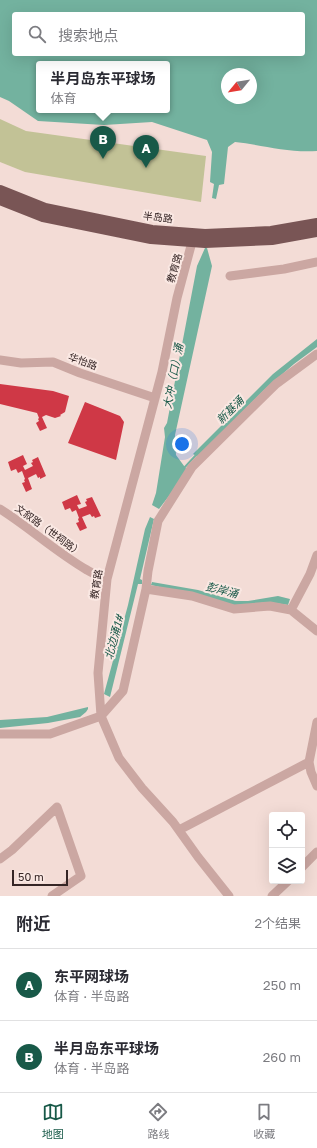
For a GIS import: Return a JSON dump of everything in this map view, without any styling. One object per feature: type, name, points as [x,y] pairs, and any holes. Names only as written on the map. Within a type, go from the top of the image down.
[{"type":"main road","name":"半岛路","points":[[0,190],[45,208],[152,230],[212,234],[271,231],[317,223]]},
{"type":"main road","points":[[0,200],[43,217],[151,239],[205,243],[272,240],[317,232]]},
{"type":"street","name":"教育路","points":[[192,242],[177,298],[162,372],[107,579],[98,673],[101,716],[119,758],[142,788],[173,822],[229,896]]},
{"type":"street","points":[[230,276],[284,270],[317,262]]},
{"type":"street","points":[[0,734],[50,734],[101,716],[123,691],[146,589],[158,521],[192,467],[276,384],[317,354]]},
{"type":"street","name":"华怡路","points":[[0,360],[21,363],[53,362],[80,373],[155,398]]},
{"type":"street","name":"文叙路（世祠路）","points":[[0,509],[18,520],[64,555],[88,571],[107,579]]},
{"type":"street","points":[[291,610],[310,574],[317,555]]},
{"type":"street","points":[[146,589],[192,596],[234,609],[270,606],[291,610],[317,631]]},
{"type":"street","points":[[317,722],[309,762],[311,772],[317,786]]},
{"type":"street","points":[[179,830],[309,762]]},
{"type":"street","points":[[0,859],[12,850],[57,807],[81,876],[52,896]]},
{"type":"street","points":[[305,864],[317,852]]},
{"type":"street","points":[[272,896],[285,884]]},
{"type":"shaded area","points":[[0,0],[317,0],[317,151],[286,150],[235,142],[228,147],[224,184],[219,185],[216,199],[212,198],[214,184],[210,182],[212,152],[207,140],[152,122],[104,125],[38,121],[9,101],[0,97]]},
{"type":"shaded area","points":[[0,119],[26,131],[206,156],[201,202],[25,172],[0,162]]},
{"type":"shaded area","points":[[205,248],[207,248],[212,266],[175,435],[176,455],[187,470],[185,475],[159,509],[152,505],[156,493],[165,437],[164,428],[167,423],[197,266]]},
{"type":"shaded area","points":[[317,339],[317,347],[294,364],[264,390],[198,457],[193,454],[273,374]]},
{"type":"shaded area","points":[[150,517],[154,519],[140,579],[142,580],[142,584],[138,584],[110,697],[104,694],[128,605],[145,529]]},
{"type":"shaded area","points":[[152,582],[198,590],[236,601],[248,601],[278,596],[290,599],[288,605],[268,602],[237,606],[151,585]]},
{"type":"shaded area","points":[[88,707],[86,712],[80,717],[48,723],[0,728],[0,720],[47,717]]},
{"type":"building","points":[[0,384],[53,391],[69,396],[65,412],[60,415],[61,416],[55,418],[46,415],[42,417],[47,428],[40,431],[36,423],[39,421],[37,413],[0,404]]},
{"type":"building","points":[[85,402],[120,416],[124,422],[116,460],[68,443]]},
{"type":"building","points":[[23,455],[27,464],[23,466],[25,470],[33,466],[31,463],[33,462],[32,460],[38,457],[46,476],[40,479],[40,477],[38,478],[36,474],[28,478],[32,489],[26,492],[22,483],[25,482],[25,479],[22,471],[18,473],[16,469],[11,471],[8,462]]},
{"type":"building","points":[[77,495],[81,504],[77,505],[79,509],[87,506],[85,502],[87,501],[86,499],[92,497],[101,516],[95,518],[90,514],[82,517],[87,528],[80,531],[76,523],[79,522],[79,518],[76,510],[72,512],[70,508],[65,510],[62,502]]},
{"type":"waterway","name":"新基涌","points":[[184,468],[197,454]]},
{"type":"place","name":"半月岛东平球场","points":[[103,159]]},
{"type":"place","name":"东平网球场","points":[[146,168]]},
{"type":"water label","name":"大冲（口）涌","points":[[173,376]]},
{"type":"water label","name":"彭岸涌","points":[[222,590]]},
{"type":"water label","name":"北边涌1#","points":[[114,637]]}]
